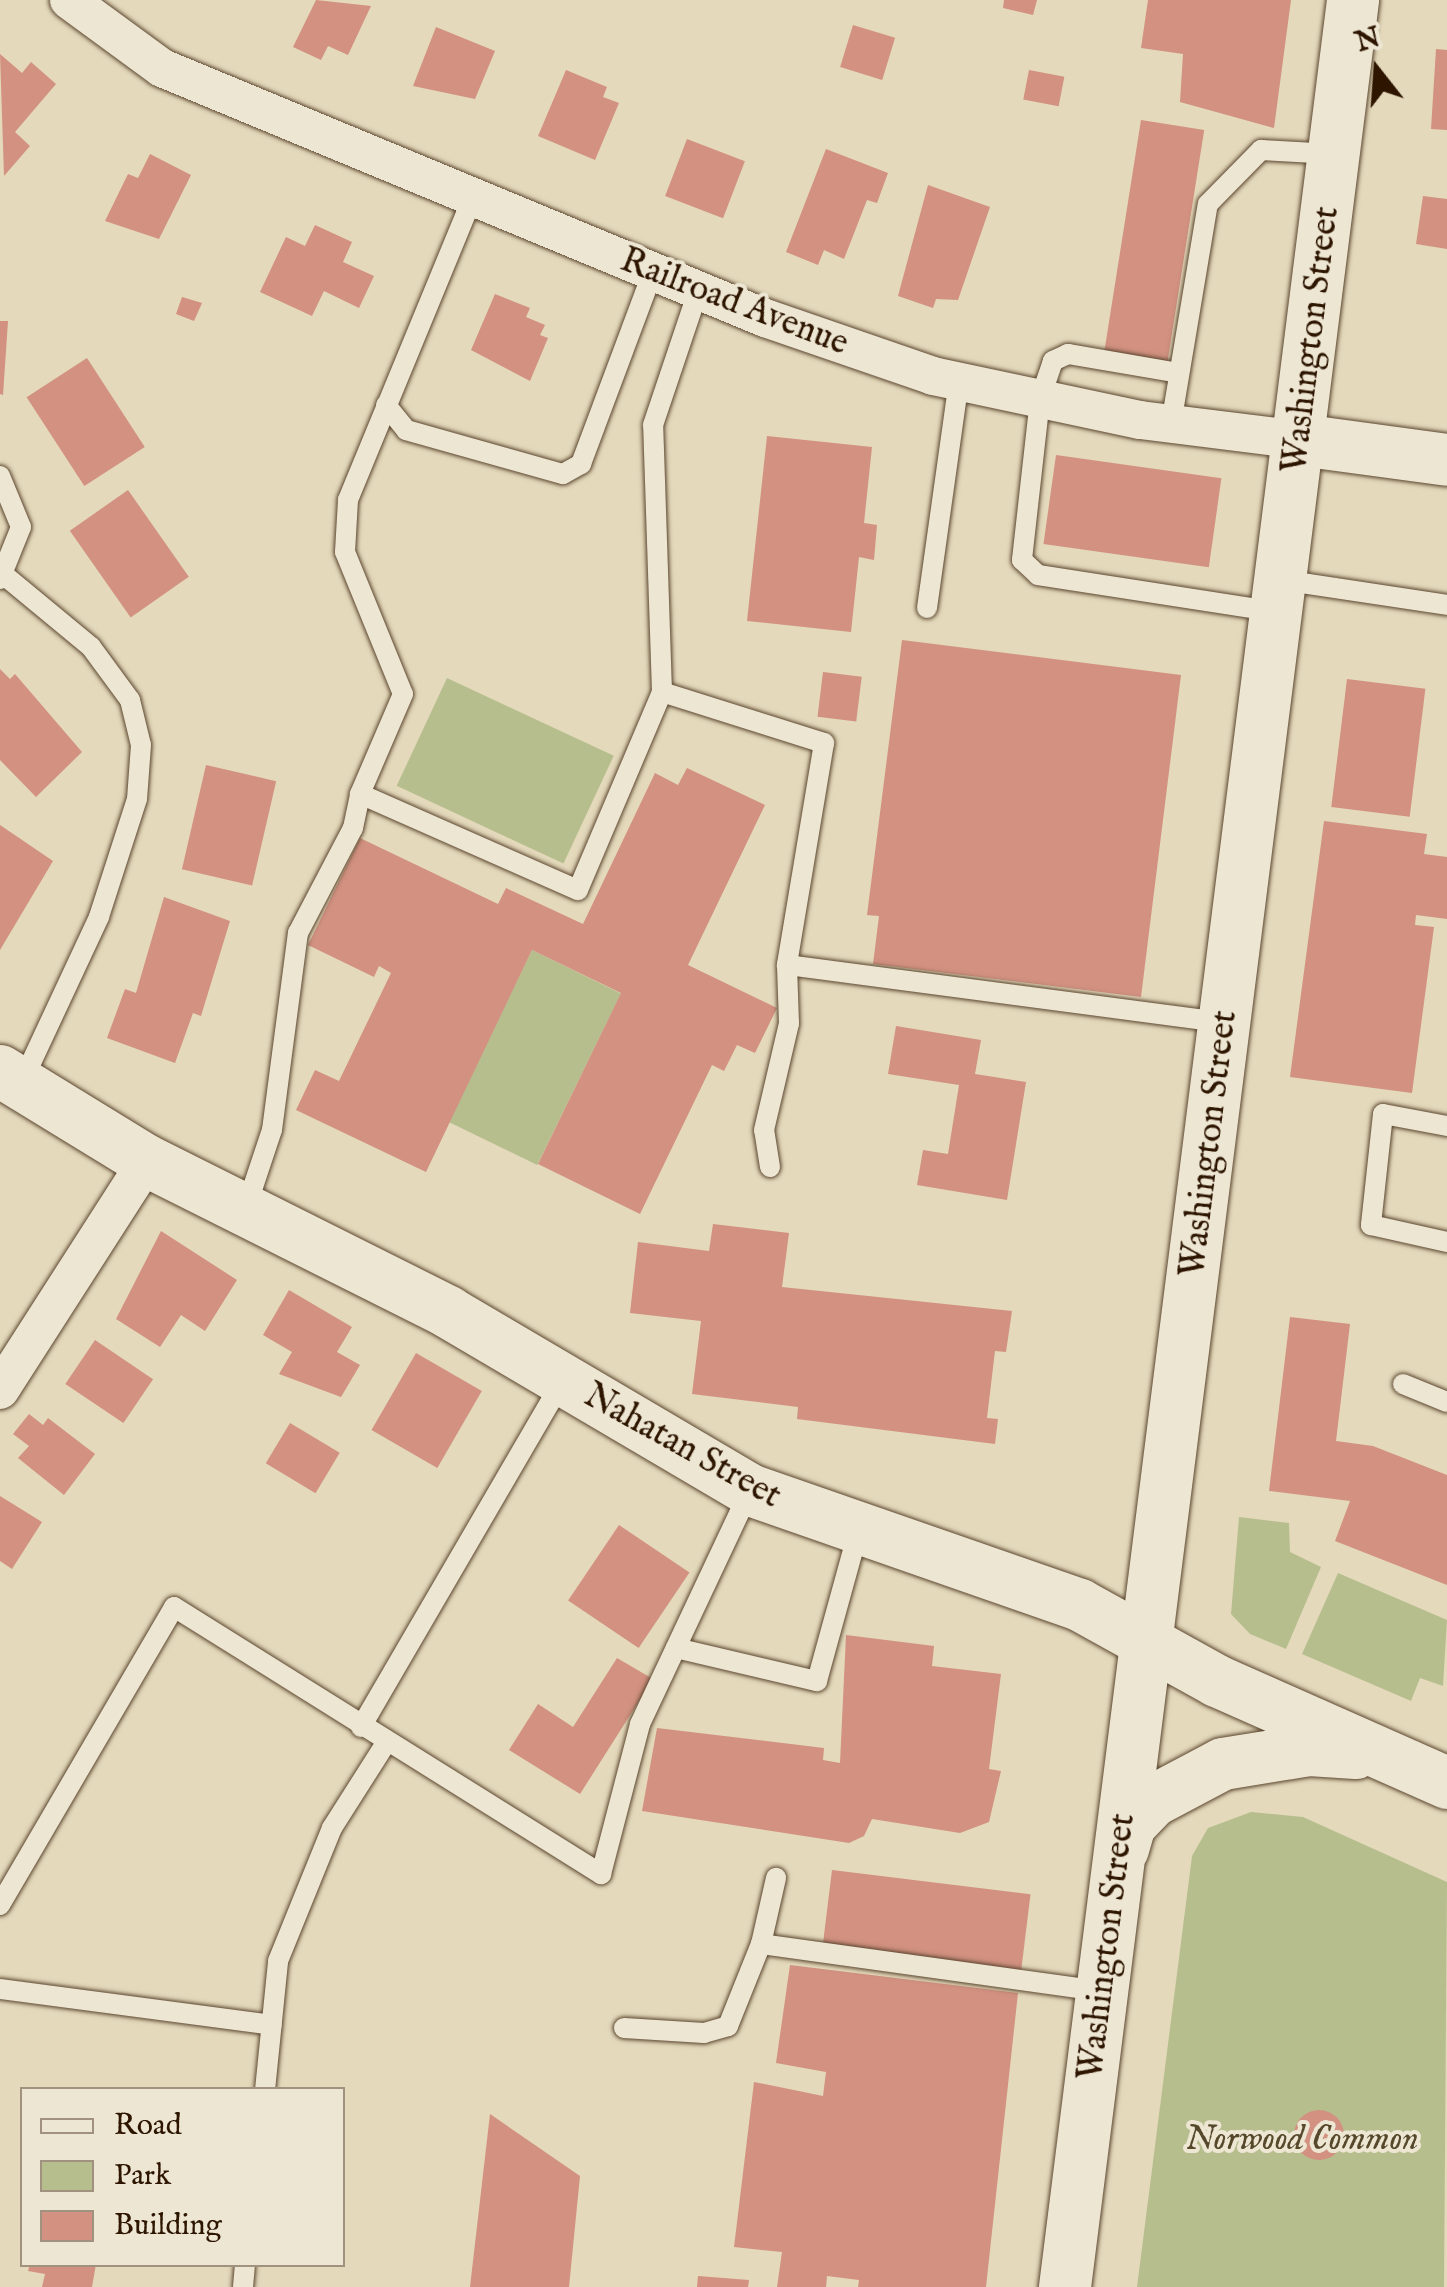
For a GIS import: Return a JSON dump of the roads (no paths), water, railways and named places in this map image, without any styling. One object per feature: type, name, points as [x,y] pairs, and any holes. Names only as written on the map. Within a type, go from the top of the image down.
[{"type":"main road","name":"Washington Street","points":[[1065,2287],[1354,0]]},
{"type":"main road","name":"Railroad Avenue","points":[[1300,440],[1447,460]]},
{"type":"main road","name":"Nahatan Street","points":[[10,1079],[147,1162],[448,1312],[750,1490],[858,1532],[1080,1605],[1204,1674],[1447,1783]]},
{"type":"main road","points":[[1119,1860],[1130,1826],[1153,1801],[1223,1764],[1308,1750],[1398,1761]]},
{"type":"street","name":"Railroad Avenue","points":[[69,0],[162,68],[698,291],[958,381],[1172,424],[1300,440]]},
{"type":"street","points":[[0,1389],[147,1162]]},
{"type":"lane","points":[[1172,424],[1203,218],[1216,192],[1261,150],[1335,154]]},
{"type":"lane","points":[[246,1210],[272,1130],[298,933],[353,828],[360,794],[402,694],[345,552],[348,500],[472,199]]},
{"type":"lane","points":[[386,406],[406,430],[563,474],[581,464],[652,274]]},
{"type":"lane","points":[[360,794],[578,890],[662,692],[653,425],[698,291]]},
{"type":"lane","points":[[1179,373],[1068,354],[1052,361],[1040,399],[1022,560],[1038,575],[1280,596],[1447,605]]},
{"type":"lane","points":[[927,608],[958,381]]},
{"type":"lane","points":[[0,476],[21,527],[2,577],[91,647],[130,700],[141,746],[137,800],[100,917],[10,1079]]},
{"type":"lane","points":[[662,692],[824,743],[787,965],[789,1024],[764,1130],[770,1167]]},
{"type":"lane","points":[[787,965],[1226,1022]]},
{"type":"lane","points":[[1447,1126],[1383,1114],[1370,1224],[1447,1242]]},
{"type":"lane","points":[[361,1727],[563,1380]]},
{"type":"lane","points":[[1403,1384],[1447,1402]]},
{"type":"lane","points":[[0,1904],[174,1607],[386,1743],[602,1874],[640,1724],[750,1490]]},
{"type":"lane","points":[[676,1648],[817,1681],[858,1532]]},
{"type":"lane","points":[[265,2087],[278,1961],[318,1861],[386,1743]]},
{"type":"lane","points":[[624,2028],[704,2033],[728,2026],[761,1944],[776,1878]]},
{"type":"lane","points":[[761,1944],[1103,1992]]},
{"type":"lane","points":[[0,1989],[272,2025]]},
{"type":"park label","name":"Norwood Common","points":[[1302,2140]]}]
